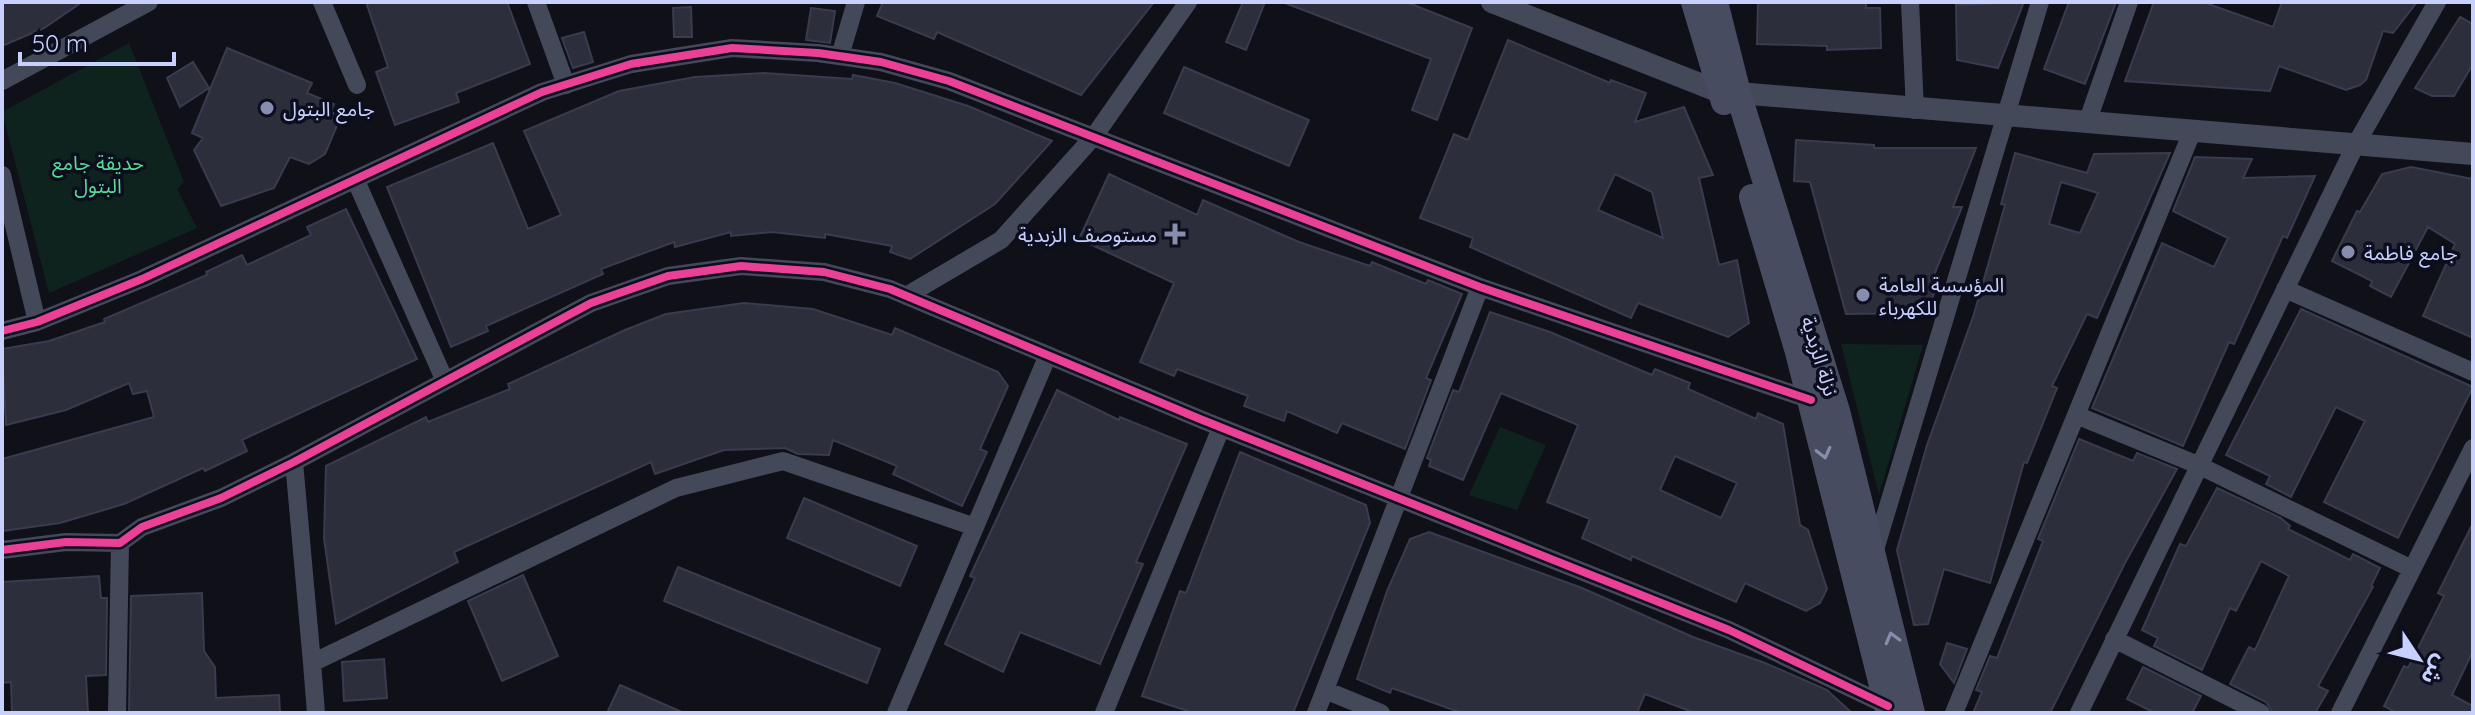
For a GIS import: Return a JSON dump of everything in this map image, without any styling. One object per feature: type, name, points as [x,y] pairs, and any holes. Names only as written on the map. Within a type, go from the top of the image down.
[{"type":"main road","name":"نزلة الزبدية","points":[[1694,2],[1729,93],[1837,411],[1872,559],[1896,711]]},
{"type":"main road","name":"نزلة الزبدية","points":[[1715,2],[1729,93],[1896,711]]},
{"type":"street","points":[[2,81],[149,2]]},
{"type":"street","points":[[322,2],[357,85]]},
{"type":"street","points":[[536,2],[566,85]]},
{"type":"street","points":[[840,56],[856,2]]},
{"type":"street","points":[[906,296],[1001,240],[1095,135],[1188,2]]},
{"type":"street","points":[[1492,2],[1729,93],[2473,154]]},
{"type":"street","points":[[1910,2],[1915,110]]},
{"type":"street","points":[[1872,559],[2040,2]]},
{"type":"street","points":[[2087,123],[2129,2]]},
{"type":"street","points":[[2079,713],[2356,144],[2437,2]]},
{"type":"street","points":[[2,331],[37,322],[142,279],[542,92],[631,64],[732,48],[881,62],[949,81],[1095,135],[1480,287],[1811,400]]},
{"type":"street","points":[[1954,713],[2192,132]]},
{"type":"street","points":[[2,175],[37,322]]},
{"type":"street","points":[[356,181],[445,381]]},
{"type":"street","points":[[2,550],[66,542],[120,543],[142,527],[221,498],[294,462],[591,303],[668,276],[741,266],[824,272],[906,296],[1221,428],[1729,630],[1896,711]]},
{"type":"street","points":[[1316,713],[1480,287]]},
{"type":"street","points":[[2285,289],[2473,372]]},
{"type":"street","points":[[896,713],[1048,355]]},
{"type":"street","points":[[2076,415],[2198,465],[2412,569]]},
{"type":"street","points":[[1104,713],[1221,428]]},
{"type":"street","points":[[2340,713],[2473,448]]},
{"type":"street","points":[[312,663],[676,488],[783,461],[975,527]]},
{"type":"street","points":[[294,462],[316,713]]},
{"type":"street","points":[[117,713],[120,543]]},
{"type":"street","points":[[2114,639],[2261,713]]},
{"type":"street","points":[[1325,690],[1381,713]]},
{"type":"green space","name":"حديقة جامع البتول","points":[[129,43],[184,182],[177,189],[197,228],[49,293],[2,112]]},
{"type":"green space","points":[[1841,344],[1923,345],[1879,495]]},
{"type":"green space","points":[[1500,427],[1546,445],[1517,510],[1469,495]]},
{"type":"building","points":[[2,2],[82,2],[44,28],[2,46]]},
{"type":"building","points":[[366,2],[507,2],[530,64],[456,93],[459,102],[395,125],[376,72],[388,67]]},
{"type":"building","points":[[883,2],[1154,2],[1081,95],[937,32],[934,39],[877,16]]},
{"type":"building","points":[[1243,2],[1265,2],[1246,50],[1226,42]]},
{"type":"building","points":[[1406,2],[1472,28],[1437,120],[1412,110],[1431,59],[1285,3]]},
{"type":"building","points":[[1758,2],[1866,2],[1866,8],[1880,8],[1881,48],[1827,50],[1827,46],[1757,44]]},
{"type":"building","points":[[2024,2],[1998,68],[1957,60],[1956,5]]},
{"type":"building","points":[[2069,2],[2116,2],[2085,84],[2044,69]]},
{"type":"building","points":[[2154,2],[2203,2],[2273,27],[2282,2],[2417,2],[2393,33],[2383,31],[2366,80],[2360,85],[2346,90],[2279,66],[2270,91],[2125,81]]},
{"type":"building","points":[[691,7],[692,37],[674,37],[673,8]]},
{"type":"building","points":[[811,8],[835,11],[830,43],[806,40]]},
{"type":"building","points":[[2460,17],[2473,24],[2473,64],[2454,96],[2432,96],[2415,88]]},
{"type":"building","points":[[584,32],[593,62],[573,68],[562,38]]},
{"type":"building","points":[[1508,40],[1610,83],[1611,80],[1646,93],[1635,122],[1684,107],[1713,175],[1699,178],[1719,265],[1737,260],[1749,323],[1728,337],[1638,303],[1631,318],[1470,247],[1473,238],[1420,218],[1454,134],[1468,140]],"holes":[[[1615,174],[1652,192],[1663,238],[1598,210]]]},
{"type":"building","name":"جامع البتول","points":[[227,48],[312,83],[307,93],[334,104],[331,112],[341,116],[325,154],[309,164],[290,157],[274,188],[221,206],[194,150],[203,138],[192,133]]},
{"type":"building","points":[[193,62],[209,88],[180,107],[167,78]]},
{"type":"building","points":[[1184,67],[1309,120],[1289,166],[1164,113]]},
{"type":"building","points":[[764,73],[852,79],[853,75],[895,83],[968,106],[1052,141],[995,204],[910,259],[890,252],[892,246],[825,234],[825,238],[772,232],[731,236],[731,232],[675,247],[674,242],[601,269],[603,274],[486,326],[488,331],[451,347],[387,187],[493,143],[528,229],[561,215],[524,131],[619,91],[695,77]]},
{"type":"building","points":[[1796,140],[1874,145],[1874,148],[1976,148],[1953,207],[1962,207],[1934,275],[1940,276],[1927,313],[1846,314],[1810,182],[1794,181]]},
{"type":"building","points":[[2015,153],[2087,173],[2094,154],[2170,153],[2097,318],[2087,314],[2052,386],[2057,388],[2027,463],[2024,462],[1990,583],[1944,569],[1928,624],[1914,625],[1897,550],[1927,445],[1974,314],[2005,205],[2001,204]],"holes":[[[2061,182],[2098,193],[2080,233],[2049,224]]]},
{"type":"building","points":[[2195,157],[2252,159],[2243,178],[2315,176],[2287,238],[2283,236],[2234,344],[2229,342],[2183,446],[2092,408],[2162,243],[2214,267],[2228,238],[2173,211]]},
{"type":"building","points":[[2411,167],[2473,179],[2473,338],[2423,316],[2455,244],[2428,227],[2391,297],[2370,286],[2372,281],[2332,261],[2357,211],[2360,212],[2382,174]]},
{"type":"building","points":[[1109,174],[1197,215],[1203,200],[1299,242],[1370,266],[1372,262],[1426,284],[1428,280],[1462,294],[1426,378],[1431,380],[1405,449],[1342,423],[1337,433],[1287,411],[1284,421],[1244,406],[1248,396],[1177,369],[1174,376],[1140,362],[1174,283],[1079,239]]},
{"type":"building","points":[[346,209],[417,359],[242,440],[247,451],[205,471],[203,468],[124,504],[60,523],[2,531],[2,459],[154,417],[147,391],[133,394],[129,383],[66,410],[6,425],[2,349],[49,341],[105,322],[104,319],[207,275],[206,272],[242,255],[247,265],[311,235],[307,227]]},
{"type":"building","points":[[744,303],[813,309],[892,335],[895,328],[998,372],[1008,386],[980,449],[987,452],[962,506],[893,474],[897,466],[833,440],[829,455],[798,454],[785,448],[724,450],[655,474],[651,462],[454,552],[458,562],[336,624],[324,538],[326,466],[426,417],[428,422],[510,389],[508,384],[666,314]]},
{"type":"building","points":[[2301,309],[2473,387],[2398,538],[2324,502],[2365,421],[2336,407],[2291,497],[2266,484],[2270,476],[2226,455]]},
{"type":"building","points":[[1490,312],[1550,332],[1652,375],[1655,369],[1690,383],[1688,389],[1756,419],[1758,413],[1783,424],[1800,525],[1808,530],[1827,589],[1820,603],[1806,611],[1745,583],[1736,602],[1632,556],[1631,560],[1582,538],[1590,519],[1547,502],[1578,425],[1501,393],[1463,480],[1429,466],[1431,460],[1427,458],[1453,390],[1459,392]],"holes":[[[1675,456],[1737,483],[1721,518],[1660,490]]]},
{"type":"building","points":[[1057,390],[1119,420],[1120,417],[1187,444],[1136,562],[1143,564],[1100,664],[1020,632],[1003,672],[945,644],[975,578],[970,576]]},
{"type":"building","points":[[2079,439],[2133,461],[2137,453],[2177,469],[2125,563],[2050,713],[1973,713],[1982,692],[1976,690],[1990,656],[1997,658],[2043,541],[2038,539]]},
{"type":"building","points":[[1240,452],[1366,505],[1370,523],[1293,713],[1194,713],[1142,696],[1180,591],[1186,593]]},
{"type":"building","points":[[2217,488],[2281,518],[2290,526],[2288,529],[2350,560],[2353,554],[2380,568],[2373,587],[2318,686],[2328,691],[2315,713],[2273,713],[2266,702],[2230,684],[2249,647],[2255,650],[2289,576],[2261,561],[2236,611],[2230,608],[2202,670],[2154,646],[2158,638],[2142,630],[2180,544],[2186,546]]},
{"type":"building","points":[[804,498],[917,546],[900,586],[787,538]]},
{"type":"building","points":[[2473,523],[2473,651],[2452,695],[2473,706],[2473,713],[2397,713],[2384,706],[2404,666],[2408,668],[2444,596],[2438,593]]},
{"type":"building","points":[[1429,532],[1582,588],[1693,637],[1765,663],[1827,690],[1852,713],[1695,713],[1645,694],[1637,713],[1462,713],[1392,688],[1390,693],[1357,679],[1387,591],[1410,539]]},
{"type":"building","points":[[678,567],[880,649],[867,683],[664,601]]},
{"type":"building","points":[[523,575],[558,656],[502,681],[468,601]]},
{"type":"building","points":[[99,576],[101,598],[107,598],[106,675],[86,676],[88,713],[12,713],[11,682],[2,683],[2,582]]},
{"type":"building","points":[[202,593],[204,651],[215,667],[216,698],[279,695],[280,713],[129,713],[131,596]]},
{"type":"building","points":[[1947,643],[1967,649],[1954,683],[1940,664]]},
{"type":"building","points":[[384,659],[387,698],[344,701],[342,662]]},
{"type":"building","points":[[2143,667],[2201,696],[2192,713],[2155,713],[2127,699]]},
{"type":"building","points":[[620,685],[684,713],[607,713]]},
{"type":"cycle path","points":[[2,331],[37,322],[142,279],[542,92],[631,64],[732,48],[818,53],[881,62],[949,81],[1480,287],[1811,400]]},
{"type":"cycle path","points":[[2,550],[66,542],[120,543],[142,527],[221,498],[294,462],[591,303],[668,276],[741,266],[824,272],[890,289],[1200,419],[1729,630],[1888,706]]},
{"type":"place","name":"جامع البتول","points":[[267,108]]},
{"type":"place","name":"مستوصف الزبدية","points":[[1175,234]]},
{"type":"place","name":"جامع فاطمة","points":[[2348,252]]},
{"type":"place","name":"المؤسسة العامة للكهرباء","points":[[1863,295]]}]
